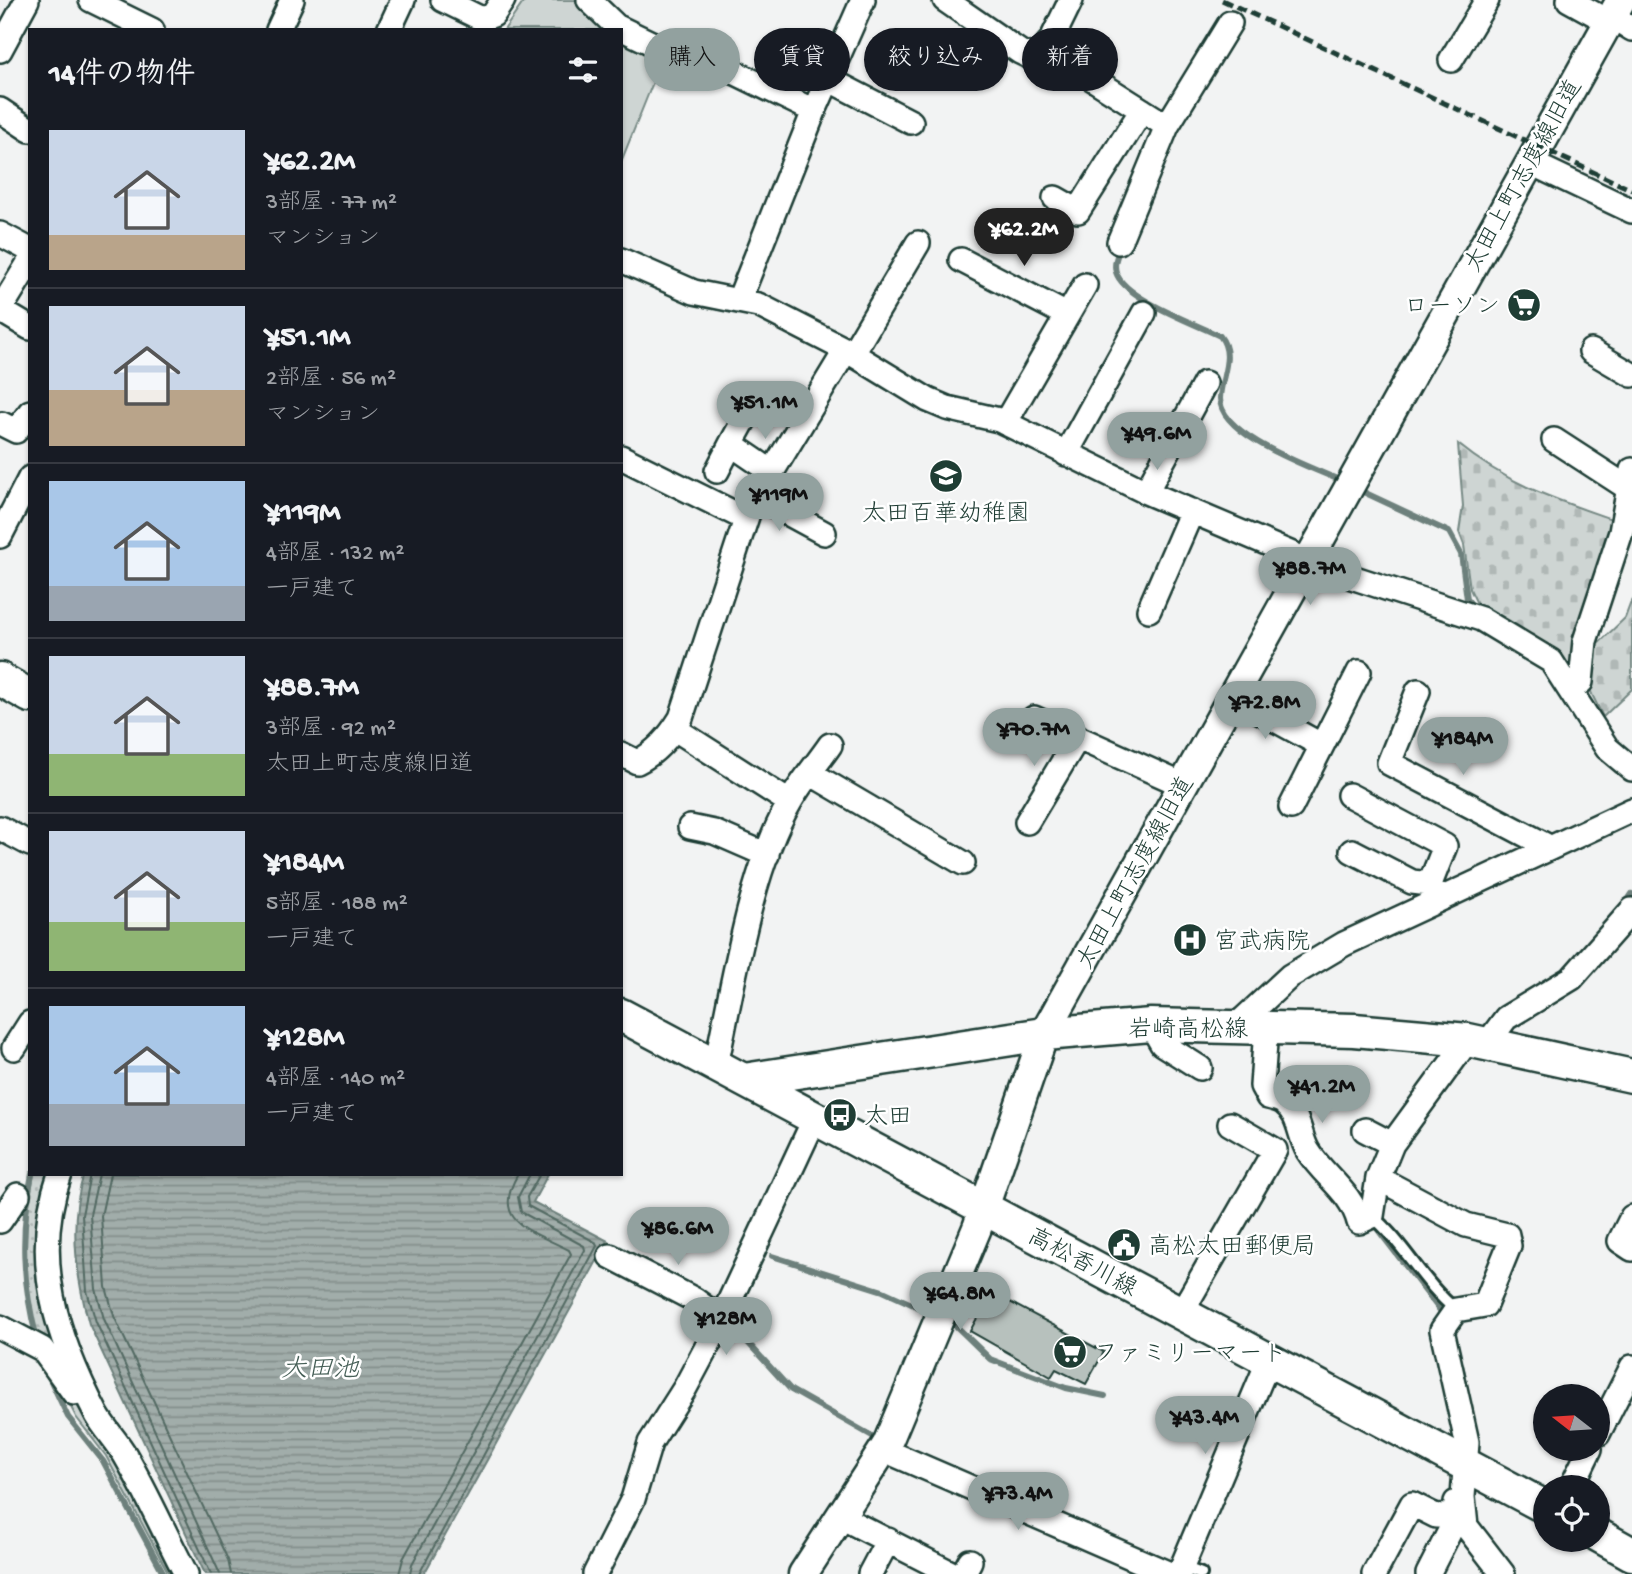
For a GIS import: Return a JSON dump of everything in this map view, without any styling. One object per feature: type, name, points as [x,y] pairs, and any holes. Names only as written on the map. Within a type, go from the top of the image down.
[{"type":"main road","points":[[0,679],[28,695]]},
{"type":"main road","name":"高松香川線","points":[[623,1016],[1533,1501]]},
{"type":"main road","name":"岩崎高松線","points":[[744,1080],[1044,1034],[1151,1025],[1354,1030],[1477,1042],[1632,1076]]},
{"type":"main road","points":[[1610,1541],[1632,1553]]},
{"type":"street","points":[[0,50],[27,0]]},
{"type":"street","points":[[91,0],[148,28]]},
{"type":"street","points":[[279,28],[292,0]]},
{"type":"street","points":[[390,28],[403,0]]},
{"type":"street","points":[[443,0],[482,19],[493,15],[503,0]]},
{"type":"street","points":[[589,0],[620,28]]},
{"type":"street","points":[[850,29],[863,0]]},
{"type":"street","points":[[945,0],[1022,50]]},
{"type":"street","points":[[1058,28],[1072,0]]},
{"type":"street","points":[[1451,60],[1487,0]]},
{"type":"street","points":[[1569,0],[1619,17]]},
{"type":"street","name":"太田上町志度線旧道","points":[[803,1574],[886,1445],[977,1228],[981,1207],[1044,1034],[1529,162],[1619,17]]},
{"type":"street","points":[[1119,242],[1167,127],[1230,23]]},
{"type":"street","points":[[623,29],[666,50],[701,56],[814,111]]},
{"type":"street","points":[[850,90],[911,122]]},
{"type":"street","points":[[739,300],[823,91]]},
{"type":"street","points":[[1112,91],[1167,127]]},
{"type":"street","points":[[0,110],[28,130]]},
{"type":"street","points":[[1055,198],[1078,211],[1142,110]]},
{"type":"street","points":[[1529,162],[1632,211]]},
{"type":"street","points":[[0,234],[28,249]]},
{"type":"street","points":[[625,764],[646,758],[675,729],[681,718],[744,518],[754,495],[772,472],[918,243]]},
{"type":"street","points":[[961,260],[1068,315]]},
{"type":"street","points":[[623,261],[694,292],[758,306],[849,352],[928,400],[947,408],[1005,423],[1146,492],[1330,570],[1481,620],[1551,661],[1576,686],[1607,748],[1632,769]]},
{"type":"street","points":[[28,264],[0,310],[28,327]]},
{"type":"street","points":[[1005,423],[1085,285]]},
{"type":"street","points":[[1066,454],[1144,313]]},
{"type":"street","points":[[1591,351],[1632,375]]},
{"type":"street","points":[[1146,492],[1205,383]]},
{"type":"street","points":[[717,471],[748,413]]},
{"type":"street","points":[[2,424],[16,431],[28,415]]},
{"type":"street","points":[[1553,440],[1631,475],[1627,516],[1585,641],[1576,686]]},
{"type":"street","points":[[731,444],[772,472]]},
{"type":"street","points":[[623,458],[744,518]]},
{"type":"street","points":[[0,536],[28,482]]},
{"type":"street","points":[[754,495],[824,533]]},
{"type":"street","points":[[1149,610],[1192,511]]},
{"type":"street","points":[[1291,807],[1359,672]]},
{"type":"street","points":[[1418,691],[1389,763],[1549,848]]},
{"type":"street","points":[[1232,696],[1321,745]]},
{"type":"street","points":[[1025,732],[1034,718],[1183,785]]},
{"type":"street","points":[[675,729],[789,802]]},
{"type":"street","points":[[1027,822],[1078,737]]},
{"type":"street","points":[[716,1065],[742,943],[767,855],[789,802],[830,745]]},
{"type":"street","points":[[810,773],[962,863]]},
{"type":"street","points":[[1349,795],[1445,846],[1434,892]]},
{"type":"street","points":[[1235,1027],[1290,976],[1434,892],[1549,848],[1632,810]]},
{"type":"street","points":[[690,827],[714,832],[767,855]]},
{"type":"street","points":[[0,828],[28,843]]},
{"type":"street","points":[[1352,850],[1434,892]]},
{"type":"street","points":[[1266,1028],[1262,1086],[1268,1097],[1283,1102],[1292,1113],[1300,1126],[1306,1149],[1349,1197],[1359,1222],[1375,1219],[1378,1178],[1392,1144],[1477,1042],[1506,1018],[1572,978],[1628,921]]},
{"type":"street","points":[[1151,1025],[1162,1044],[1200,1068]]},
{"type":"street","points":[[14,1048],[28,1026]]},
{"type":"street","points":[[594,1574],[633,1499],[650,1443],[685,1388],[721,1319],[815,1118]]},
{"type":"street","points":[[1181,1313],[1275,1150],[1230,1124]]},
{"type":"street","points":[[1365,1130],[1392,1144]]},
{"type":"street","points":[[60,1176],[49,1216],[46,1244],[50,1296],[64,1344],[99,1418],[124,1452],[186,1574]]},
{"type":"street","points":[[1378,1178],[1466,1225],[1507,1235],[1509,1246],[1485,1305],[1451,1319],[1442,1330],[1471,1467],[1463,1497],[1466,1526],[1503,1574]]},
{"type":"street","points":[[0,1221],[18,1195]]},
{"type":"street","points":[[1632,1217],[1620,1241],[1632,1249]]},
{"type":"street","points":[[610,1256],[695,1300],[721,1319]]},
{"type":"street","points":[[0,1327],[40,1348],[84,1408],[99,1418]]},
{"type":"street","points":[[886,1445],[1183,1572],[1269,1360]]},
{"type":"street","points":[[1610,1410],[1632,1367]]},
{"type":"street","points":[[1428,1574],[1454,1523],[1471,1467]]},
{"type":"street","points":[[1374,1574],[1412,1504],[1436,1516],[1455,1515]]},
{"type":"street","points":[[839,1516],[888,1541],[962,1570]]},
{"type":"street","points":[[870,1574],[888,1541]]},
{"type":"lane","points":[[1375,1219],[1439,1296],[1451,1319]]},
{"type":"green space","points":[[525,0],[589,0],[644,36],[644,91],[650,91],[623,157],[623,28],[505,28]]},
{"type":"green space","points":[[1458,444],[1514,481],[1617,521],[1582,644],[1598,644],[1625,618],[1632,599],[1632,689],[1603,717],[1587,684],[1570,668],[1480,610],[1470,589],[1464,545],[1459,532],[1463,506]]},
{"type":"green space","points":[[34,1176],[52,1176],[41,1222],[85,1403],[47,1357],[33,1323],[26,1280],[28,1215]]},
{"type":"green space","points":[[51,1368],[81,1411],[108,1437],[180,1574],[169,1574],[106,1456],[76,1417]]},
{"type":"water","name":"大田池","points":[[83,1176],[547,1176],[533,1202],[608,1241],[424,1574],[205,1574],[89,1324],[77,1268],[75,1230]]},
{"type":"building","points":[[991,1292],[1104,1352],[1086,1384],[1056,1369],[1051,1377],[970,1331]]},
{"type":"waterway","points":[[1121,245],[1115,262],[1121,282],[1146,301],[1220,336],[1227,358],[1220,398],[1224,412],[1235,425],[1270,449],[1344,482]]},
{"type":"waterway","points":[[1357,489],[1449,532],[1461,554],[1467,599],[1475,609]]},
{"type":"waterway","points":[[1624,906],[1632,894]]},
{"type":"waterway","points":[[32,1176],[24,1256],[28,1297],[37,1339]]},
{"type":"waterway","points":[[1377,1219],[1375,1226],[1445,1317]]},
{"type":"waterway","points":[[772,1256],[883,1291],[927,1311]]},
{"type":"waterway","points":[[731,1324],[791,1390],[881,1441]]},
{"type":"waterway","points":[[954,1324],[990,1359],[1066,1388],[1105,1396]]},
{"type":"waterway","points":[[1457,1350],[1464,1377]]},
{"type":"waterway","points":[[49,1377],[68,1417],[103,1461],[164,1574]]},
{"type":"railway","points":[[1222,0],[1632,190]]},
{"type":"place","name":"ローソン","points":[[1524,305]]},
{"type":"place","name":"太田百華幼稚園","points":[[946,476]]},
{"type":"place","name":"宮武病院","points":[[1190,940]]},
{"type":"place","name":"太田","points":[[840,1115]]},
{"type":"place","name":"高松太田郵便局","points":[[1124,1245]]},
{"type":"place","name":"ファミリーマート","points":[[1070,1352]]}]
